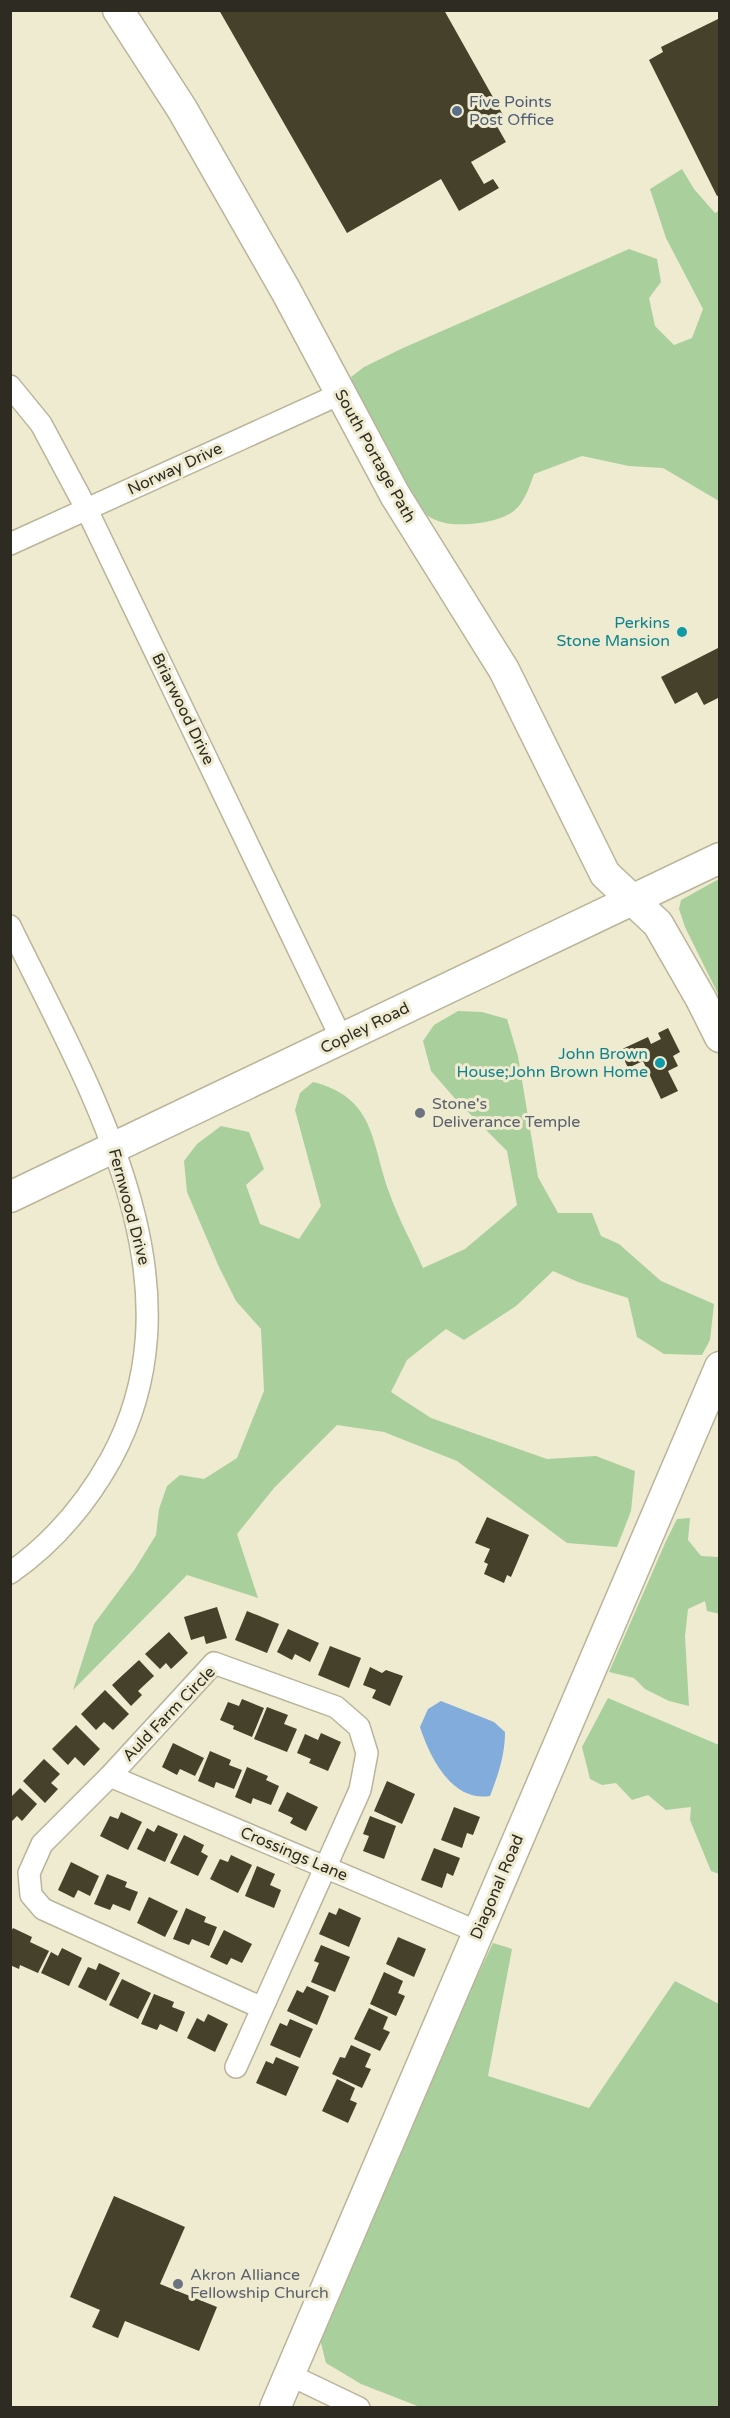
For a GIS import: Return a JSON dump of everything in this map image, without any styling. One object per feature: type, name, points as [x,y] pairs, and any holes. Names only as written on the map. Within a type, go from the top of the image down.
[{"type":"street","name":"South Portage Path","points":[[118,10],[182,109],[286,291],[395,495],[504,670],[605,874],[633,899]]},
{"type":"street","name":"Briarwood Drive","points":[[10,386],[41,424],[87,510],[342,1040]]},
{"type":"street","name":"Norway Drive","points":[[10,544],[340,394]]},
{"type":"street","name":"Copley Road","points":[[10,1197],[720,858]]},
{"type":"street","points":[[633,899],[658,924],[720,1037]]},
{"type":"street","name":"Fernwood Drive","points":[[10,926],[103,1118],[137,1227],[148,1286],[147,1333],[140,1384],[122,1440],[88,1499],[45,1546],[10,1573]]},
{"type":"street","name":"Diagonal Road","points":[[275,2408],[720,1367]]},
{"type":"street","name":"Auld Farm Circle","points":[[236,2067],[360,1790],[367,1753],[359,1727],[336,1707],[214,1663],[110,1776],[42,1844],[29,1873],[31,1895],[43,1909],[262,2008]]},
{"type":"street","name":"Crossings Lane","points":[[110,1776],[478,1932]]},
{"type":"street","points":[[290,2375],[359,2408]]},
{"type":"green space","points":[[682,169],[694,189],[715,213],[719,211],[719,501],[663,468],[629,466],[582,456],[534,474],[523,500],[513,512],[506,516],[486,522],[449,524],[425,514],[375,436],[361,408],[351,377],[364,367],[403,348],[629,249],[657,259],[661,282],[649,298],[655,326],[674,345],[692,338],[703,309],[666,238],[650,189]]},
{"type":"green space","points":[[719,879],[719,996],[685,927],[679,909],[681,900]]},
{"type":"green space","points":[[458,1011],[482,1012],[507,1019],[518,1056],[538,1177],[558,1213],[592,1213],[601,1236],[619,1244],[661,1281],[714,1304],[710,1340],[702,1355],[664,1354],[637,1337],[628,1298],[578,1282],[553,1271],[516,1306],[464,1340],[446,1329],[407,1360],[391,1392],[431,1418],[547,1459],[596,1456],[635,1471],[631,1511],[617,1547],[567,1543],[457,1461],[384,1432],[337,1425],[274,1488],[237,1534],[258,1598],[187,1575],[73,1690],[94,1624],[135,1569],[156,1535],[159,1509],[167,1486],[180,1475],[204,1479],[237,1458],[264,1391],[261,1329],[236,1301],[219,1267],[187,1192],[184,1161],[197,1144],[221,1126],[249,1132],[264,1169],[246,1185],[260,1224],[299,1239],[321,1206],[295,1110],[300,1093],[313,1082],[334,1089],[349,1099],[368,1124],[393,1202],[423,1268],[465,1249],[517,1205],[507,1151],[431,1071],[423,1041],[434,1025]]},
{"type":"green space","points":[[690,1518],[688,1540],[701,1556],[719,1557],[720,1614],[707,1611],[705,1601],[688,1609],[685,1636],[689,1706],[669,1701],[645,1689],[634,1678],[609,1672],[677,1519]]},
{"type":"green space","points":[[608,1698],[719,1745],[719,1874],[711,1871],[690,1820],[691,1807],[666,1810],[648,1795],[632,1800],[616,1783],[602,1785],[590,1779],[582,1747]]},
{"type":"green space","points":[[493,1943],[512,1949],[488,2076],[589,2108],[675,1981],[719,2004],[719,2407],[420,2407],[361,2384],[326,2363],[314,2316]]},
{"type":"water","points":[[441,1701],[494,1722],[505,1732],[502,1757],[490,1796],[476,1796],[454,1785],[430,1752],[420,1727],[428,1709]]},
{"type":"building","points":[[219,10],[444,10],[503,115],[494,121],[506,142],[471,162],[484,184],[493,179],[499,188],[459,211],[441,179],[347,233]]},
{"type":"building","points":[[718,19],[720,195],[717,196],[649,60],[663,52],[661,47]]},
{"type":"building","points":[[720,647],[720,697],[704,705],[697,692],[675,704],[661,677]]},
{"type":"building","name":"John Brown House;John Brown Home","points":[[668,1028],[680,1052],[673,1056],[678,1066],[668,1071],[678,1091],[661,1099],[643,1061],[628,1068],[620,1050],[648,1037],[651,1044],[661,1039],[658,1033]]},
{"type":"building","points":[[487,1517],[529,1535],[511,1577],[507,1575],[504,1583],[484,1574],[488,1564],[484,1562],[490,1549],[475,1543]]},
{"type":"building","points":[[217,1607],[227,1638],[206,1644],[204,1636],[191,1640],[184,1617]]},
{"type":"building","points":[[247,1611],[279,1624],[267,1653],[235,1640]]},
{"type":"building","points":[[288,1629],[319,1643],[310,1662],[295,1654],[292,1660],[277,1652]]},
{"type":"building","points":[[169,1632],[188,1653],[171,1669],[166,1663],[160,1669],[145,1654]]},
{"type":"building","points":[[330,1646],[361,1658],[349,1688],[318,1675]]},
{"type":"building","points":[[139,1660],[154,1676],[138,1691],[142,1695],[131,1706],[112,1685]]},
{"type":"building","points":[[370,1667],[382,1673],[386,1670],[403,1676],[390,1706],[372,1698],[376,1690],[363,1685]]},
{"type":"building","points":[[105,1690],[129,1714],[113,1730],[104,1722],[96,1730],[81,1714]]},
{"type":"building","points":[[242,1699],[264,1708],[252,1737],[233,1729],[234,1726],[220,1720],[228,1702],[239,1706]]},
{"type":"building","points":[[267,1707],[288,1715],[284,1724],[297,1729],[287,1752],[254,1739]]},
{"type":"building","points":[[76,1725],[100,1749],[84,1766],[75,1757],[68,1765],[52,1749]]},
{"type":"building","points":[[321,1733],[341,1742],[328,1771],[309,1763],[311,1759],[297,1753],[305,1734],[318,1740]]},
{"type":"building","points":[[173,1743],[204,1758],[195,1776],[180,1769],[177,1775],[162,1767]]},
{"type":"building","points":[[210,1751],[231,1760],[229,1765],[242,1770],[234,1789],[216,1782],[214,1788],[198,1781]]},
{"type":"building","points":[[44,1759],[60,1774],[51,1783],[58,1789],[45,1803],[23,1781]]},
{"type":"building","points":[[247,1767],[268,1776],[266,1780],[279,1786],[271,1805],[253,1798],[251,1804],[235,1797]]},
{"type":"building","points":[[387,1781],[415,1794],[402,1824],[374,1811]]},
{"type":"building","points":[[20,1788],[37,1804],[22,1821],[17,1816],[10,1823],[10,1798]]},
{"type":"building","points":[[287,1792],[318,1807],[306,1831],[290,1823],[293,1818],[278,1811]]},
{"type":"building","points":[[454,1807],[480,1817],[473,1835],[467,1833],[462,1848],[441,1840]]},
{"type":"building","points":[[121,1812],[142,1822],[128,1850],[100,1836],[110,1816],[118,1819]]},
{"type":"building","points":[[370,1816],[396,1826],[384,1859],[363,1851],[369,1836],[363,1834]]},
{"type":"building","points":[[158,1825],[178,1834],[165,1862],[137,1849],[147,1828],[154,1832]]},
{"type":"building","points":[[184,1835],[204,1845],[201,1852],[208,1856],[198,1876],[170,1863]]},
{"type":"building","points":[[434,1848],[460,1858],[453,1876],[447,1873],[442,1888],[421,1880]]},
{"type":"building","points":[[231,1855],[252,1865],[238,1893],[210,1879],[220,1859],[228,1862]]},
{"type":"building","points":[[71,1862],[99,1876],[90,1896],[78,1890],[74,1898],[58,1890]]},
{"type":"building","points":[[257,1866],[275,1874],[270,1885],[281,1890],[274,1908],[245,1896]]},
{"type":"building","points":[[107,1874],[127,1882],[125,1887],[138,1892],[130,1911],[113,1904],[110,1910],[94,1904]]},
{"type":"building","points":[[149,1897],[178,1911],[165,1937],[137,1923]]},
{"type":"building","points":[[186,1908],[206,1917],[204,1922],[217,1927],[209,1946],[192,1939],[189,1945],[173,1939]]},
{"type":"building","points":[[339,1908],[361,1918],[349,1947],[319,1934],[329,1912],[336,1915]]},
{"type":"building","points":[[13,1928],[32,1937],[30,1942],[49,1951],[38,1973],[20,1965],[19,1969],[10,1965],[10,1934]]},
{"type":"building","points":[[224,1930],[252,1944],[242,1963],[231,1958],[227,1965],[210,1957]]},
{"type":"building","points":[[398,1937],[426,1949],[414,1977],[386,1964]]},
{"type":"building","points":[[321,1945],[350,1957],[335,1992],[311,1982],[319,1963],[314,1961]]},
{"type":"building","points":[[62,1948],[82,1958],[69,1986],[41,1973],[51,1952],[58,1956]]},
{"type":"building","points":[[99,1963],[120,1973],[106,2001],[78,1987],[88,1967],[96,1970]]},
{"type":"building","points":[[384,1972],[403,1981],[398,1993],[405,1996],[396,2016],[370,2004]]},
{"type":"building","points":[[122,1979],[151,1993],[138,2019],[109,2005]]},
{"type":"building","points":[[307,1986],[329,1996],[317,2025],[287,2011],[297,1990],[303,1993]]},
{"type":"building","points":[[154,1994],[174,2002],[172,2007],[185,2012],[177,2032],[160,2024],[157,2030],[141,2024]]},
{"type":"building","points":[[369,2008],[388,2017],[383,2029],[390,2032],[380,2051],[354,2039]]},
{"type":"building","points":[[208,2014],[228,2024],[215,2052],[187,2038],[197,2018],[204,2022]]},
{"type":"building","points":[[290,2019],[313,2029],[300,2058],[270,2045],[280,2023],[287,2026]]},
{"type":"building","points":[[351,2045],[371,2054],[365,2067],[371,2069],[362,2088],[332,2074],[340,2057],[345,2058]]},
{"type":"building","points":[[276,2057],[299,2067],[286,2096],[256,2083],[266,2061],[273,2064]]},
{"type":"building","points":[[337,2079],[355,2088],[350,2100],[357,2103],[348,2123],[322,2111]]},
{"type":"building","points":[[114,2196],[185,2227],[160,2284],[217,2307],[199,2351],[125,2321],[118,2338],[92,2327],[100,2310],[70,2297]]},
{"type":"place","name":"Five Points Post Office","points":[[457,111]]},
{"type":"place","name":"Perkins Stone Mansion","points":[[682,632]]},
{"type":"place","name":"John Brown House;John Brown Home","points":[[660,1063]]},
{"type":"place","name":"Stone's Deliverance Temple","points":[[420,1113]]},
{"type":"place","name":"Akron Alliance Fellowship Church","points":[[178,2284]]}]
